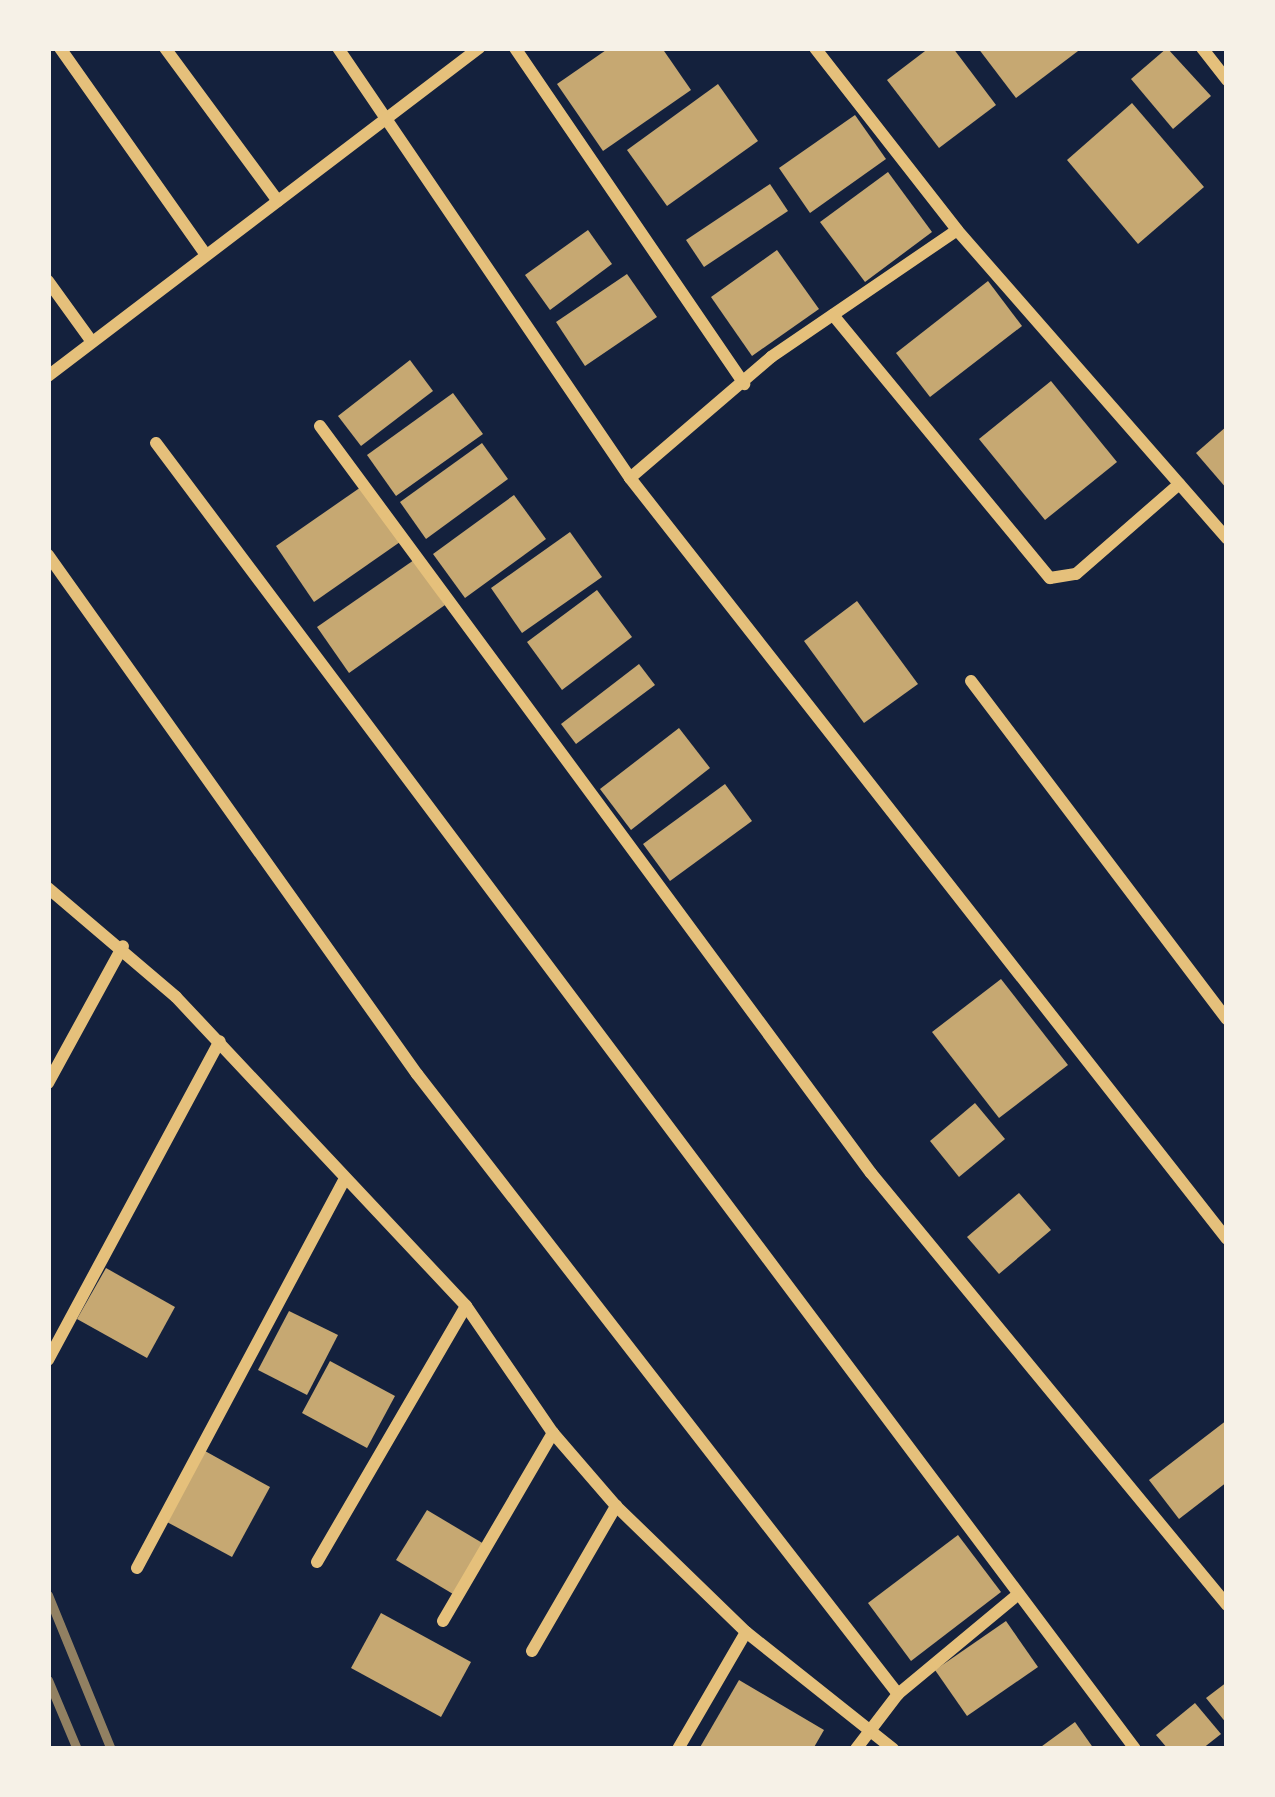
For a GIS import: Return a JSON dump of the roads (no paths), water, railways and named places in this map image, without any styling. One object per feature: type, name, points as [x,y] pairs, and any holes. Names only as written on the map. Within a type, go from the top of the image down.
[{"type":"street","points":[[60,48],[206,255]]},
{"type":"street","points":[[165,48],[278,201]]},
{"type":"street","points":[[338,48],[630,478],[1227,1239]]},
{"type":"street","points":[[48,376],[390,121],[479,48]]},
{"type":"street","points":[[515,48],[745,384]]},
{"type":"street","points":[[815,48],[957,230],[1227,538]]},
{"type":"street","points":[[1202,48],[1227,80]]},
{"type":"street","points":[[630,478],[832,315],[957,230]]},
{"type":"street","points":[[48,280],[92,342]]},
{"type":"street","points":[[832,315],[1050,578],[1076,574],[1179,484]]},
{"type":"street","points":[[320,426],[872,1173],[1227,1605]]},
{"type":"street","points":[[156,443],[1015,1597],[1135,1749]]},
{"type":"street","points":[[48,555],[417,1074],[898,1694]]},
{"type":"street","points":[[971,681],[1227,1019]]},
{"type":"street","points":[[48,888],[123,946],[220,1041],[343,1182],[466,1306],[553,1433],[616,1506],[746,1632],[893,1749]]},
{"type":"street","points":[[48,1084],[123,946]]},
{"type":"street","points":[[48,1360],[220,1041]]},
{"type":"street","points":[[136,1568],[343,1182]]},
{"type":"street","points":[[317,1562],[466,1306]]},
{"type":"street","points":[[443,1622],[553,1433]]},
{"type":"street","points":[[532,1651],[616,1506]]},
{"type":"street","points":[[856,1749],[898,1694],[1015,1597]]},
{"type":"street","points":[[678,1749],[746,1632]]},
{"type":"railway","points":[[48,1595],[111,1749]]},
{"type":"railway","points":[[48,1680],[77,1749]]}]
